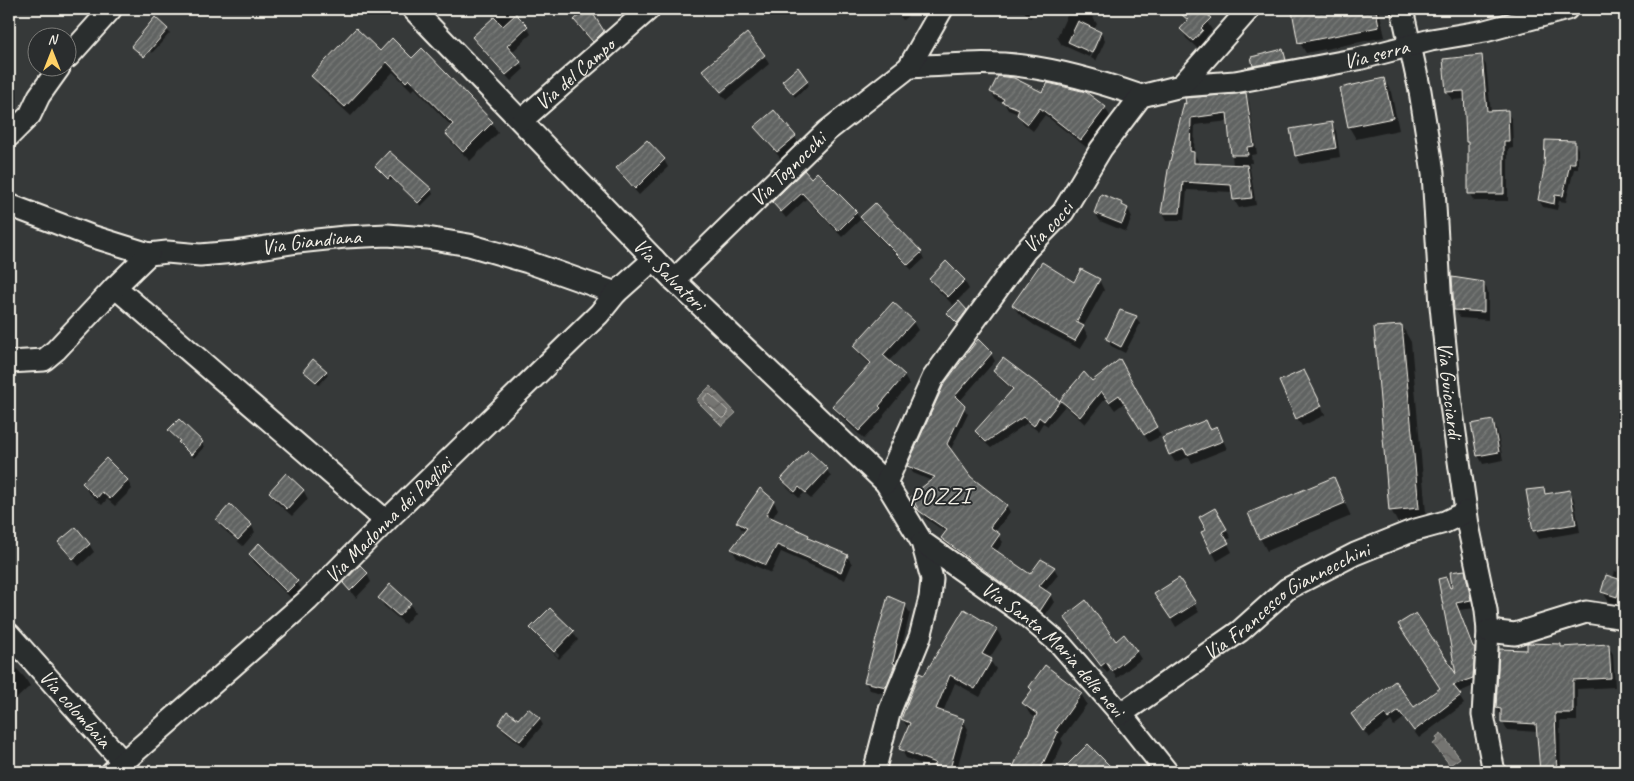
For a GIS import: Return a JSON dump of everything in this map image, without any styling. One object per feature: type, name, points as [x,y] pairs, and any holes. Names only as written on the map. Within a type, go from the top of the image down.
[{"type":"street","points":[[78,47],[111,9]]},
{"type":"street","name":"Via Salvatori","points":[[413,9],[522,120],[674,280],[886,483],[922,542]]},
{"type":"street","name":"Via del Campo","points":[[522,120],[649,9]]},
{"type":"street","name":"Via Tognocchi","points":[[674,280],[826,131],[909,66],[942,9]]},
{"type":"street","points":[[909,66],[983,64],[1023,66],[1096,81],[1142,96],[1181,86],[1249,9]]},
{"type":"street","name":"Via Guicciardi","points":[[1402,9],[1420,91],[1433,173],[1441,306],[1451,405],[1466,512],[1486,610],[1488,631],[1483,715],[1494,772]]},
{"type":"street","name":"Via serra","points":[[1181,86],[1235,82],[1358,59],[1410,45],[1485,31],[1568,9]]},
{"type":"street","points":[[9,136],[30,115],[39,96],[52,78]]},
{"type":"street","name":"Via cocci","points":[[886,483],[933,378],[1025,251],[1063,212],[1100,149],[1142,96]]},
{"type":"street","name":"Via Giandiana","points":[[9,205],[91,236],[149,254],[167,252],[200,255],[235,252],[346,237],[387,236],[426,238],[469,245],[528,262],[616,293]]},
{"type":"street","points":[[9,362],[44,360],[56,350],[114,286],[149,254]]},
{"type":"street","name":"Via Madonna dei Pagliai","points":[[118,767],[308,600],[386,521],[599,314],[616,293],[654,259]]},
{"type":"street","points":[[114,286],[386,521]]},
{"type":"street","name":"Via Francesco Giannecchini","points":[[1121,714],[1240,631],[1287,589],[1355,554],[1412,531],[1445,522],[1466,512]]},
{"type":"street","points":[[874,772],[890,710],[920,637],[930,598],[932,579],[922,542]]},
{"type":"street","name":"Via Santa Maria delle nevi","points":[[922,542],[1028,616],[1061,645],[1168,772]]},
{"type":"street","points":[[1488,631],[1516,634],[1586,612],[1625,618]]},
{"type":"street","name":"Via colombaia","points":[[9,634],[118,767]]},
{"type":"water","points":[[710,386],[736,413],[722,426],[696,400]]},
{"type":"water","points":[[1441,733],[1460,758],[1450,765],[1433,744],[1438,740],[1436,737]]},
{"type":"building","points":[[586,9],[590,9],[604,31],[593,42],[574,20]]},
{"type":"building","points":[[1175,9],[1201,9],[1211,18],[1201,28],[1203,30],[1193,41],[1180,29],[1188,20]]},
{"type":"building","points":[[1303,9],[1376,9],[1379,27],[1298,43],[1292,11]]},
{"type":"building","points":[[516,14],[528,26],[507,46],[521,62],[506,75],[472,37],[494,17],[503,26]]},
{"type":"building","points":[[155,17],[168,29],[144,57],[131,46]]},
{"type":"building","points":[[1078,21],[1101,32],[1092,53],[1068,42]]},
{"type":"building","points":[[356,28],[380,51],[392,38],[412,58],[422,48],[493,122],[463,152],[445,133],[453,124],[409,79],[406,82],[387,62],[345,107],[311,76]]},
{"type":"building","points":[[747,33],[765,55],[721,92],[702,70]]},
{"type":"building","points":[[1283,49],[1286,60],[1253,66],[1251,57]]},
{"type":"building","points":[[1482,55],[1487,111],[1508,110],[1509,141],[1504,141],[1504,194],[1468,194],[1468,142],[1466,142],[1464,91],[1446,92],[1443,59]]},
{"type":"building","points":[[798,67],[808,81],[793,94],[782,81]]},
{"type":"building","points":[[998,76],[1014,78],[1042,92],[1048,83],[1086,92],[1106,107],[1081,140],[1040,108],[1028,124],[1017,115],[1019,109],[1002,102],[1004,99],[990,92]]},
{"type":"building","points":[[1384,78],[1393,118],[1348,127],[1340,88]]},
{"type":"building","points":[[1246,93],[1254,146],[1247,147],[1248,155],[1231,155],[1227,113],[1191,118],[1190,151],[1194,152],[1194,163],[1247,165],[1252,198],[1233,200],[1231,185],[1183,182],[1180,213],[1161,213],[1168,170],[1184,103],[1186,104],[1185,98]]},
{"type":"building","points":[[774,110],[796,136],[777,152],[754,127]]},
{"type":"building","points":[[1332,122],[1336,148],[1295,156],[1290,129]]},
{"type":"building","points":[[647,140],[665,159],[635,189],[616,168]]},
{"type":"building","points":[[1545,140],[1575,141],[1575,163],[1570,163],[1563,196],[1555,195],[1554,204],[1538,200],[1544,169]]},
{"type":"building","points":[[389,151],[432,189],[418,203],[390,176],[388,179],[375,166]]},
{"type":"building","points":[[804,170],[811,178],[817,172],[857,212],[838,231],[802,193],[781,212],[772,202]]},
{"type":"building","points":[[1101,194],[1123,203],[1122,205],[1128,208],[1122,224],[1094,213]]},
{"type":"building","points":[[875,203],[922,252],[908,265],[860,217]]},
{"type":"building","points":[[946,261],[965,280],[948,297],[929,279]]},
{"type":"building","points":[[1042,262],[1074,282],[1081,269],[1100,279],[1076,322],[1084,326],[1075,341],[1028,316],[1012,305]]},
{"type":"building","points":[[1452,277],[1484,282],[1484,312],[1454,310]]},
{"type":"building","points":[[959,301],[967,310],[957,323],[947,313]]},
{"type":"building","points":[[893,302],[914,321],[883,355],[905,375],[879,406],[881,408],[859,431],[832,406],[871,363],[853,346]]},
{"type":"building","points":[[1120,310],[1137,316],[1121,347],[1106,339]]},
{"type":"building","points":[[1402,325],[1419,508],[1389,511],[1374,327]]},
{"type":"building","points":[[978,339],[992,353],[955,396],[965,406],[947,444],[971,477],[1007,505],[990,527],[1000,534],[991,547],[1030,574],[1041,559],[1055,567],[1039,586],[1051,594],[1040,611],[941,538],[947,530],[919,511],[911,496],[935,477],[907,466],[944,384]]},
{"type":"building","points":[[1003,358],[1060,401],[1044,421],[1039,417],[1034,426],[1023,417],[986,442],[975,431],[1013,389],[993,371]]},
{"type":"building","points":[[313,359],[327,371],[316,382],[303,371]]},
{"type":"building","points":[[1120,359],[1157,427],[1144,435],[1119,395],[1109,402],[1101,391],[1080,417],[1060,400],[1084,372],[1092,381]]},
{"type":"building","points":[[1304,370],[1322,406],[1296,419],[1279,381]]},
{"type":"building","points":[[179,419],[203,442],[191,455],[168,430]]},
{"type":"building","points":[[1206,420],[1210,429],[1217,426],[1223,441],[1187,455],[1184,449],[1169,455],[1162,438]]},
{"type":"building","points":[[1493,420],[1499,452],[1477,456],[1471,424]]},
{"type":"building","points":[[808,450],[828,469],[806,493],[799,487],[795,492],[781,479]]},
{"type":"building","points":[[106,458],[128,480],[110,499],[102,492],[97,498],[82,483]]},
{"type":"building","points":[[286,473],[304,490],[287,509],[269,492]]},
{"type":"building","points":[[1334,477],[1345,503],[1259,539],[1248,513]]},
{"type":"building","points":[[760,488],[774,500],[766,515],[809,535],[808,538],[848,555],[841,572],[777,545],[766,565],[731,549],[747,528],[736,522]]},
{"type":"building","points":[[1544,488],[1545,494],[1570,490],[1576,524],[1533,531],[1526,490]]},
{"type":"building","points":[[230,504],[252,525],[238,540],[216,520]]},
{"type":"building","points":[[1215,508],[1227,529],[1222,532],[1229,543],[1211,553],[1201,532],[1206,530],[1199,517]]},
{"type":"building","points":[[76,527],[90,544],[73,559],[58,542]]},
{"type":"building","points":[[259,543],[298,581],[287,592],[249,554]]},
{"type":"building","points":[[360,565],[368,573],[350,591],[343,583]]},
{"type":"building","points":[[1465,570],[1471,600],[1456,603],[1473,647],[1475,647],[1473,678],[1453,685],[1461,695],[1414,731],[1399,711],[1388,719],[1385,714],[1363,731],[1351,714],[1395,681],[1414,707],[1440,688],[1398,624],[1416,613],[1456,674],[1438,579],[1446,577],[1450,588],[1452,587],[1450,572]]},
{"type":"building","points":[[1606,575],[1622,580],[1617,597],[1601,592]]},
{"type":"building","points":[[1179,578],[1196,603],[1171,619],[1154,594]]},
{"type":"building","points":[[390,584],[411,603],[399,616],[378,598]]},
{"type":"building","points":[[888,596],[906,604],[896,643],[893,663],[895,664],[886,687],[864,682]]},
{"type":"building","points":[[1086,600],[1116,641],[1124,634],[1137,651],[1112,671],[1106,662],[1101,666],[1064,617]]},
{"type":"building","points":[[550,608],[574,631],[554,652],[530,628]]},
{"type":"building","points":[[964,609],[997,629],[982,654],[992,659],[975,689],[950,675],[936,709],[964,719],[949,772],[946,772],[933,766],[935,763],[899,749],[910,723],[901,719],[919,673],[924,675]]},
{"type":"building","points":[[1527,643],[1561,644],[1561,647],[1609,644],[1611,678],[1573,680],[1573,713],[1555,713],[1557,772],[1540,772],[1536,724],[1501,722],[1501,709],[1496,708],[1499,649],[1527,650]]},
{"type":"building","points":[[1045,665],[1082,693],[1055,731],[1058,732],[1039,772],[1011,772],[1037,714],[1022,703],[1032,690],[1029,687]]},
{"type":"building","points":[[528,708],[540,718],[520,741],[498,724],[507,711],[518,719]]},
{"type":"building","points":[[1088,744],[1116,772],[1060,772]]},
{"type":"district","name":"POZZI","points":[[940,496]]}]
